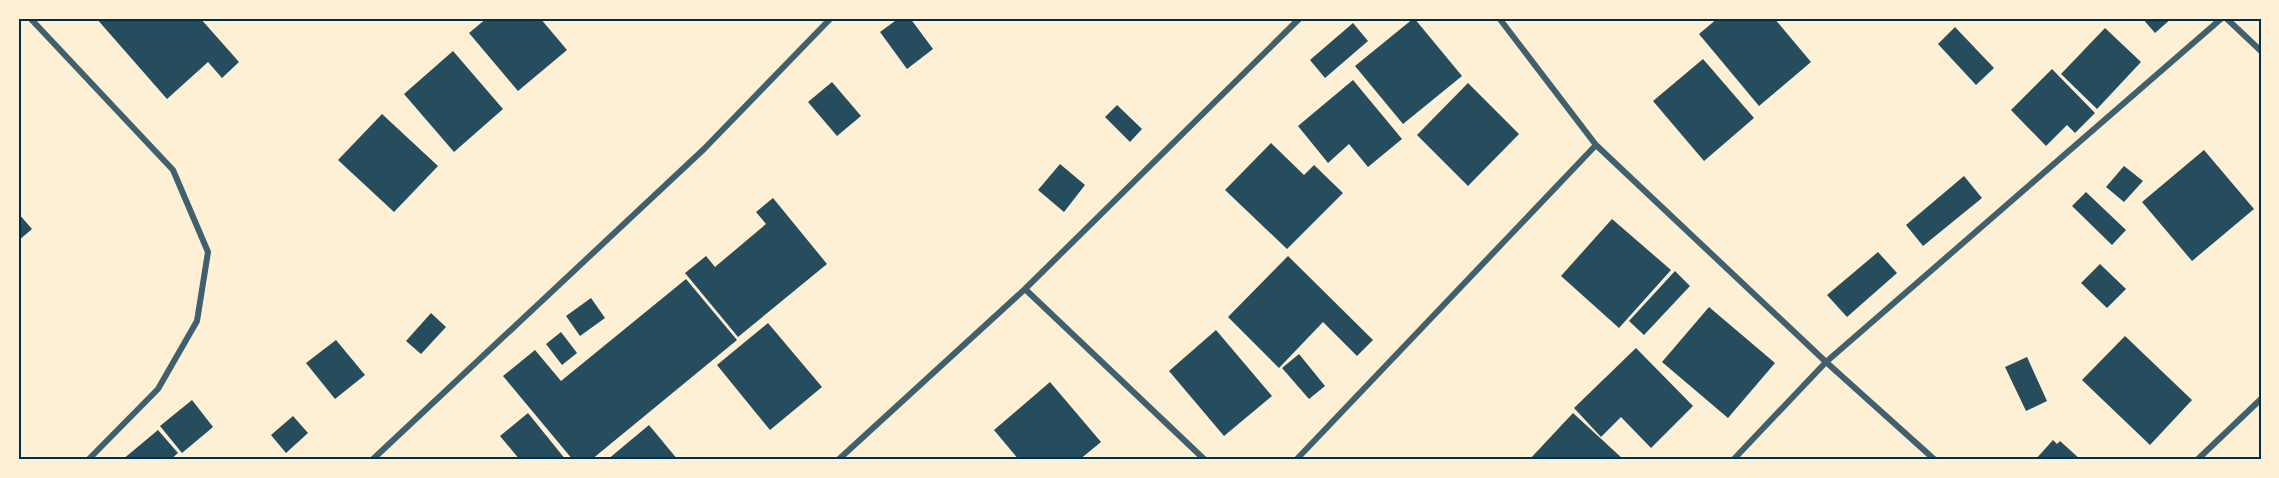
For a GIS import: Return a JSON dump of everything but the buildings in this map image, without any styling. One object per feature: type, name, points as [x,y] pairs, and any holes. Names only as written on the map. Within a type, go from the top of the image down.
[{"type":"street","points":[[30,18],[173,170],[208,252],[197,321],[158,389],[88,460]]},
{"type":"street","points":[[372,460],[704,148],[831,18]]},
{"type":"street","points":[[838,460],[1025,289],[1300,18]]},
{"type":"street","points":[[1500,18],[1596,145],[1826,362],[1935,460]]},
{"type":"street","points":[[1733,460],[1826,362],[2224,18],[2261,51]]},
{"type":"street","points":[[1296,460],[1596,145]]},
{"type":"street","points":[[1025,289],[1205,460]]},
{"type":"street","points":[[2197,460],[2261,399]]}]
